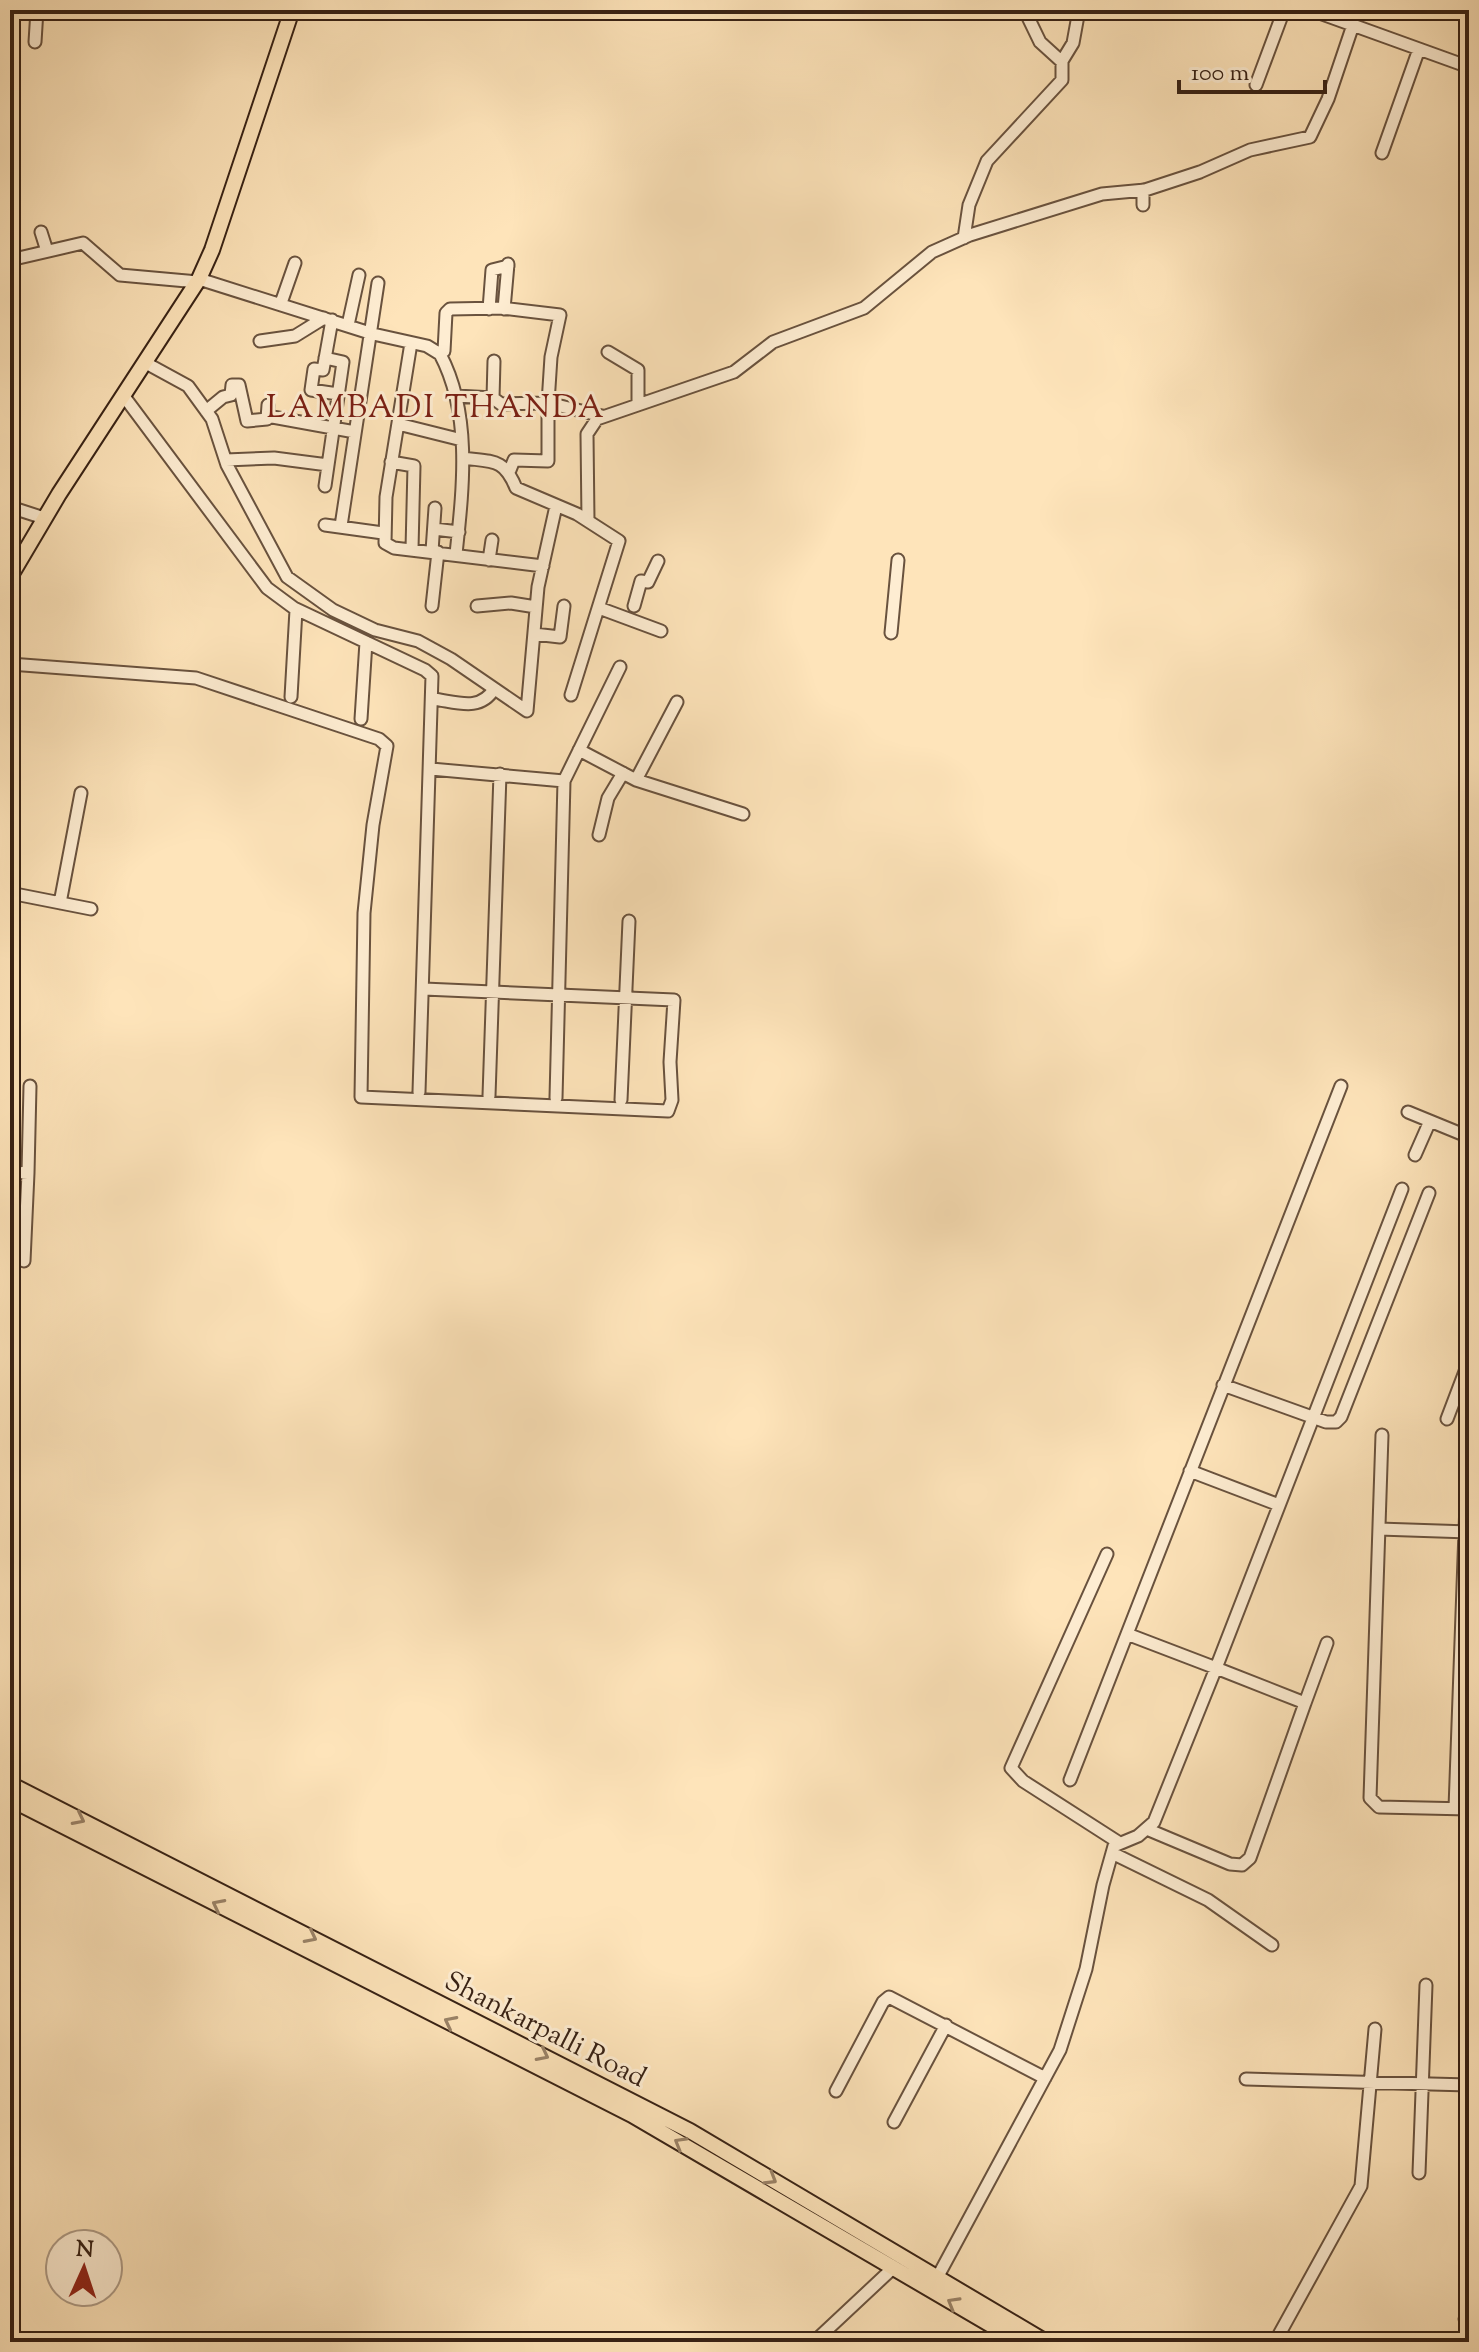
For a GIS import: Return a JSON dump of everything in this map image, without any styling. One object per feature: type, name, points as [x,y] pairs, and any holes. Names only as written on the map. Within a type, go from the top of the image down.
[{"type":"main road","points":[[10,577],[44,518],[198,280],[212,250],[292,10]]},
{"type":"main road","name":"Shankarpalli Road","points":[[10,1784],[690,2131],[1046,2342]]},
{"type":"main road","name":"Shankarpalli Road","points":[[10,1799],[632,2115],[1020,2342]]},
{"type":"street","points":[[35,42],[37,10]]},
{"type":"street","points":[[964,238],[969,205],[987,161],[1062,80],[1062,62],[1073,43],[1079,10]]},
{"type":"street","points":[[1256,85],[1284,10]]},
{"type":"street","points":[[1311,10],[1329,13],[1353,25],[1469,67]]},
{"type":"street","points":[[1025,11],[1040,42],[1062,62]]},
{"type":"street","points":[[588,520],[587,434],[590,425],[602,416],[734,372],[773,342],[864,308],[932,252],[964,238],[1102,194],[1143,190],[1200,172],[1250,150],[1310,137],[1328,99],[1353,25]]},
{"type":"street","points":[[1382,153],[1419,49]]},
{"type":"street","points":[[1143,190],[1143,205]]},
{"type":"street","points":[[41,232],[47,251]]},
{"type":"street","points":[[10,260],[83,243],[120,275],[198,280],[440,354],[456,396],[462,440],[456,554]]},
{"type":"street","points":[[281,303],[295,263]]},
{"type":"street","points":[[489,309],[492,270],[508,265],[504,309]]},
{"type":"street","points":[[348,325],[359,275]]},
{"type":"street","points":[[341,526],[378,283]]},
{"type":"street","points":[[440,354],[444,351],[446,313],[450,309],[504,309],[560,315],[551,357],[548,461],[514,460],[510,470]]},
{"type":"street","points":[[260,341],[295,336],[328,319]]},
{"type":"street","points":[[328,319],[323,370],[314,369],[311,390],[338,394]]},
{"type":"street","points":[[411,343],[391,462],[383,533],[389,546],[543,566]]},
{"type":"street","points":[[608,352],[638,370],[638,403]]},
{"type":"street","points":[[325,358],[343,362],[325,486]]},
{"type":"street","points":[[493,398],[494,361]]},
{"type":"street","points":[[144,362],[188,386],[206,411],[226,460],[287,577],[333,610],[375,630],[418,641],[527,711],[536,607],[556,506]]},
{"type":"street","points":[[206,411],[223,397],[231,395],[232,385],[239,385],[247,421],[268,411],[355,432]]},
{"type":"street","points":[[123,395],[267,588],[296,610],[432,676],[419,1092]]},
{"type":"street","points":[[456,396],[493,398],[501,404],[548,403],[602,416]]},
{"type":"street","points":[[398,424],[462,440]]},
{"type":"street","points":[[226,460],[274,458],[328,465]]},
{"type":"street","points":[[463,458],[503,465],[510,470],[516,488],[588,520],[619,541],[571,695]]},
{"type":"street","points":[[391,462],[414,466],[412,549]]},
{"type":"street","points":[[10,507],[44,518]]},
{"type":"street","points":[[432,606],[435,508]]},
{"type":"street","points":[[325,525],[383,533]]},
{"type":"street","points":[[434,529],[459,532]]},
{"type":"street","points":[[489,560],[492,540]]},
{"type":"street","points":[[891,633],[898,560]]},
{"type":"street","points":[[634,606],[641,581],[648,582],[658,561]]},
{"type":"street","points":[[477,606],[511,603],[536,607]]},
{"type":"street","points":[[534,634],[560,637],[564,606]]},
{"type":"street","points":[[599,608],[661,631]]},
{"type":"street","points":[[291,697],[296,610]]},
{"type":"street","points":[[361,719],[366,642]]},
{"type":"street","points":[[10,664],[196,678],[379,739],[387,746],[373,825],[364,913],[361,1097],[668,1111],[672,1100],[670,1062],[674,1000],[424,989]]},
{"type":"street","points":[[556,1098],[564,781],[620,667]]},
{"type":"street","points":[[433,699],[474,705],[488,699],[494,689]]},
{"type":"street","points":[[636,780],[677,702]]},
{"type":"street","points":[[579,750],[636,780],[743,814]]},
{"type":"street","points":[[431,769],[564,781]]},
{"type":"street","points":[[599,835],[608,798],[623,773]]},
{"type":"street","points":[[489,1096],[500,774]]},
{"type":"street","points":[[60,903],[81,793]]},
{"type":"street","points":[[10,893],[91,909]]},
{"type":"street","points":[[621,1100],[629,921]]},
{"type":"street","points":[[24,1261],[30,1086]]},
{"type":"street","points":[[1070,1780],[1341,1086]]},
{"type":"street","points":[[1408,1112],[1469,1137]]},
{"type":"street","points":[[1415,1155],[1430,1121]]},
{"type":"street","points":[[10,1172],[28,1173]]},
{"type":"street","points":[[1149,1830],[1216,1668],[1402,1189]]},
{"type":"street","points":[[1223,1385],[1331,1423],[1341,1417],[1429,1193]]},
{"type":"street","points":[[1447,1419],[1469,1361]]},
{"type":"street","points":[[1382,1435],[1370,1798],[1379,1807],[1469,1809]]},
{"type":"street","points":[[1455,1808],[1468,1448]]},
{"type":"street","points":[[1190,1471],[1279,1505]]},
{"type":"street","points":[[1379,1529],[1467,1532]]},
{"type":"street","points":[[1107,1554],[1011,1768],[1023,1781],[1118,1842]]},
{"type":"street","points":[[1127,1634],[1305,1703]]},
{"type":"street","points":[[937,2278],[1060,2050],[1086,1969],[1112,1853],[1118,1842],[1149,1830],[1230,1864],[1242,1865],[1250,1858],[1327,1643]]},
{"type":"street","points":[[1112,1853],[1208,1900],[1272,1945]]},
{"type":"street","points":[[1419,2173],[1426,1985]]},
{"type":"street","points":[[836,2091],[883,2002],[889,1997],[1045,2078]]},
{"type":"street","points":[[894,2122],[946,2025]]},
{"type":"street","points":[[1275,2342],[1361,2186],[1375,2029]]},
{"type":"street","points":[[1468,2176],[1469,2065]]},
{"type":"street","points":[[1246,2079],[1469,2085]]},
{"type":"street","points":[[814,2342],[893,2268]]},
{"type":"street","points":[[1469,2315],[1465,2319],[1469,2322]]},
{"type":"district","name":"LAMBADI THANDA","points":[[436,406]]}]
